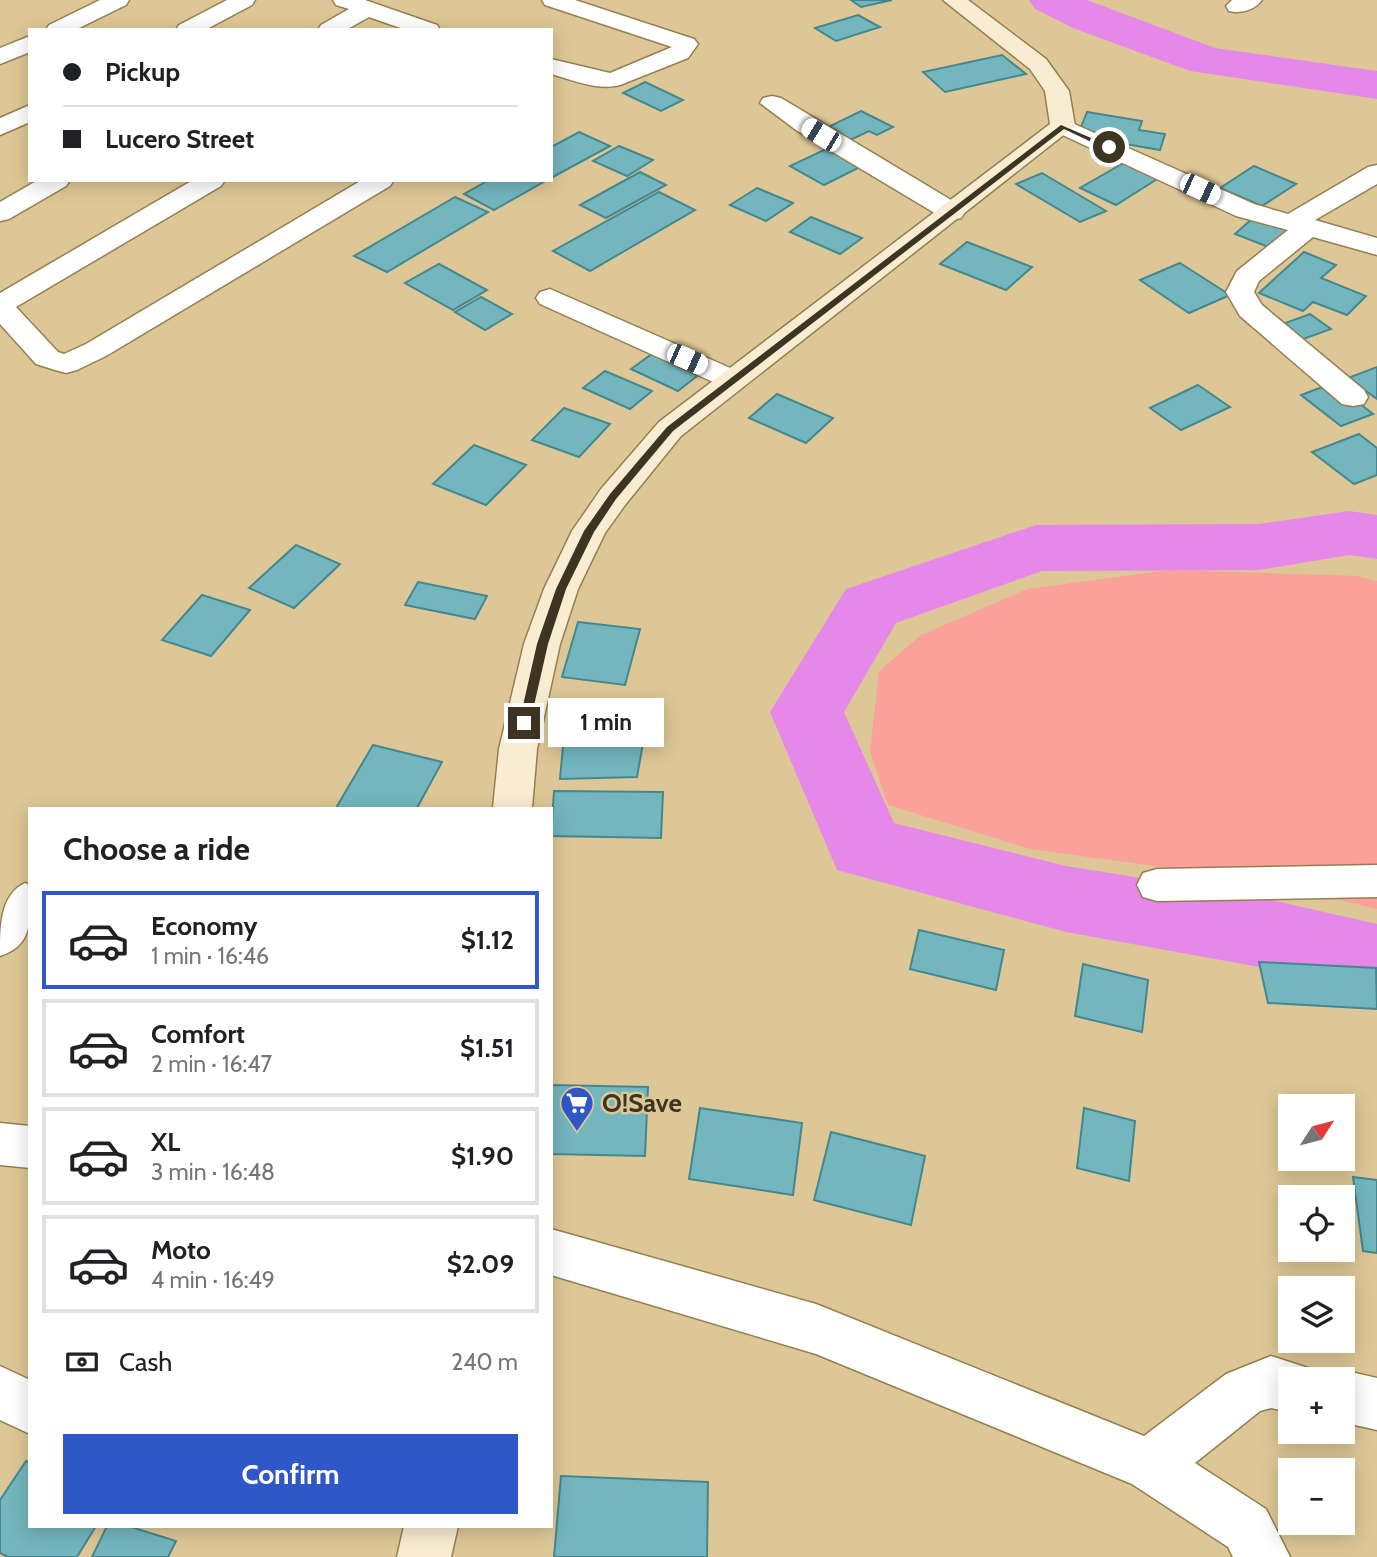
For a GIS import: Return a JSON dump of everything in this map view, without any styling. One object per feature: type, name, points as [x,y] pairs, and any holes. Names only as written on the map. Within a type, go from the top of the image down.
[{"type":"street","points":[[61,28],[118,0]]},
{"type":"street","points":[[191,28],[244,0]]},
{"type":"street","points":[[344,0],[423,28]]},
{"type":"street","points":[[553,67],[611,80],[680,53],[685,44],[554,0]]},
{"type":"street","points":[[954,0],[1038,64],[1057,91],[1063,126]]},
{"type":"street","points":[[333,28],[368,8]]},
{"type":"street","points":[[0,57],[28,44]]},
{"type":"street","points":[[772,103],[952,212]]},
{"type":"street","points":[[0,128],[28,114]]},
{"type":"street","points":[[512,807],[518,749],[542,644],[561,589],[589,531],[613,497],[670,429],[1063,126]]},
{"type":"street","points":[[1063,126],[1245,210],[1377,247]]},
{"type":"street","points":[[1353,397],[1250,310],[1240,292],[1247,277],[1301,225],[1377,173]]},
{"type":"street","points":[[0,213],[54,182]]},
{"type":"street","points":[[209,182],[0,306],[47,358],[66,364],[96,350],[378,182]]},
{"type":"street","points":[[550,298],[733,380]]},
{"type":"street","points":[[1157,885],[1377,881]]},
{"type":"street","points":[[0,939],[25,900]]},
{"type":"street","points":[[0,1144],[28,1147]]},
{"type":"street","points":[[553,1253],[816,1329],[1150,1465],[1247,1528],[1264,1557]]},
{"type":"street","points":[[1150,1465],[1244,1392],[1271,1382],[1278,1383]]},
{"type":"street","points":[[0,1392],[28,1407]]},
{"type":"street","points":[[1355,1399],[1377,1404]]},
{"type":"street","points":[[424,1557],[431,1528]]},
{"type":"shaded area","points":[[1170,570],[1358,576],[1377,581],[1377,909],[1258,880],[1030,849],[888,805],[870,752],[879,671],[921,635],[1027,589]]},
{"type":"building","points":[[851,0],[892,0],[861,7]]},
{"type":"building","points":[[858,15],[880,27],[836,41],[815,28]]},
{"type":"building","points":[[1002,55],[1026,74],[945,92],[923,72]]},
{"type":"building","points":[[645,82],[683,100],[661,111],[623,93]]},
{"type":"building","points":[[861,111],[893,127],[877,135],[869,131],[844,143],[820,131]]},
{"type":"building","points":[[1087,112],[1142,121],[1139,130],[1165,134],[1160,150],[1120,143],[1081,127]]},
{"type":"building","points":[[579,132],[610,146],[553,177],[553,146]]},
{"type":"building","points":[[619,146],[653,160],[627,176],[593,161]]},
{"type":"building","points":[[828,148],[862,166],[824,185],[790,166]]},
{"type":"building","points":[[1127,161],[1162,176],[1116,205],[1080,188]]},
{"type":"building","points":[[1254,166],[1296,184],[1262,206],[1220,188]]},
{"type":"building","points":[[640,172],[666,185],[606,218],[580,205]]},
{"type":"building","points":[[1042,173],[1106,211],[1080,222],[1016,184]]},
{"type":"building","points":[[485,182],[543,182],[494,210],[464,194]]},
{"type":"building","points":[[757,188],[793,203],[766,221],[730,205]]},
{"type":"building","points":[[659,192],[695,210],[590,271],[553,251]]},
{"type":"building","points":[[455,197],[488,212],[387,272],[354,256]]},
{"type":"building","points":[[811,217],[862,238],[840,254],[790,232]]},
{"type":"building","points":[[1253,218],[1294,233],[1276,250],[1235,234]]},
{"type":"building","points":[[967,242],[1032,267],[1006,290],[940,264]]},
{"type":"building","points":[[1304,252],[1336,265],[1321,278],[1366,296],[1347,315],[1313,302],[1303,311],[1259,293]]},
{"type":"building","points":[[1180,263],[1230,295],[1189,313],[1140,280]]},
{"type":"building","points":[[439,264],[487,290],[453,310],[405,283]]},
{"type":"building","points":[[481,297],[512,314],[485,330],[455,312]]},
{"type":"building","points":[[1310,314],[1331,329],[1298,341],[1277,326]]},
{"type":"building","points":[[656,351],[702,372],[678,391],[631,369]]},
{"type":"building","points":[[1377,367],[1377,399],[1348,378]]},
{"type":"building","points":[[605,371],[652,391],[630,409],[583,388]]},
{"type":"building","points":[[1333,383],[1373,414],[1341,426],[1301,395]]},
{"type":"building","points":[[1198,385],[1230,407],[1181,430],[1150,408]]},
{"type":"building","points":[[777,394],[833,418],[806,443],[749,418]]},
{"type":"building","points":[[564,408],[610,424],[579,457],[532,440]]},
{"type":"building","points":[[1359,434],[1377,448],[1377,475],[1354,484],[1312,452]]},
{"type":"building","points":[[474,445],[526,465],[486,505],[433,484]]},
{"type":"building","points":[[296,545],[340,564],[294,608],[249,588]]},
{"type":"building","points":[[418,582],[487,596],[475,619],[405,605]]},
{"type":"building","points":[[202,595],[250,610],[211,656],[162,640]]},
{"type":"building","points":[[578,622],[640,629],[625,685],[562,677]]},
{"type":"building","points":[[566,714],[645,732],[637,777],[560,779]]},
{"type":"building","points":[[373,745],[442,762],[418,807],[337,807]]},
{"type":"building","points":[[554,791],[663,792],[661,838],[553,836]]},
{"type":"building","points":[[919,930],[1004,950],[996,990],[910,969]]},
{"type":"building","points":[[1259,962],[1376,968],[1377,1009],[1268,1003]]},
{"type":"building","points":[[1083,964],[1148,980],[1142,1032],[1075,1016]]},
{"type":"building","points":[[553,1085],[648,1087],[645,1156],[553,1154]]},
{"type":"building","points":[[700,1108],[802,1123],[793,1195],[689,1179]]},
{"type":"building","points":[[1084,1108],[1135,1121],[1129,1181],[1077,1168]]},
{"type":"building","points":[[831,1132],[925,1156],[911,1225],[814,1200]]},
{"type":"building","points":[[1353,1177],[1377,1180],[1377,1253],[1363,1251]]},
{"type":"building","points":[[26,1461],[28,1528],[95,1528],[77,1557],[8,1557],[0,1553],[0,1500]]},
{"type":"building","points":[[561,1476],[708,1482],[707,1557],[554,1557]]},
{"type":"building","points":[[106,1528],[134,1528],[176,1541],[168,1557],[92,1557]]},
{"type":"waterway","points":[[1051,0],[1089,18],[1207,61],[1377,85]]},
{"type":"waterway","points":[[1377,537],[1349,533],[1259,547],[1036,548],[871,606],[807,712],[865,848],[1066,899],[1254,931],[1377,960]]},
{"type":"place","name":"O!Save","points":[[577,1133]]},
{"type":"route","points":[[524,723],[542,644],[561,589],[589,531],[613,497],[670,429],[1063,126],[1109,147]]}]
